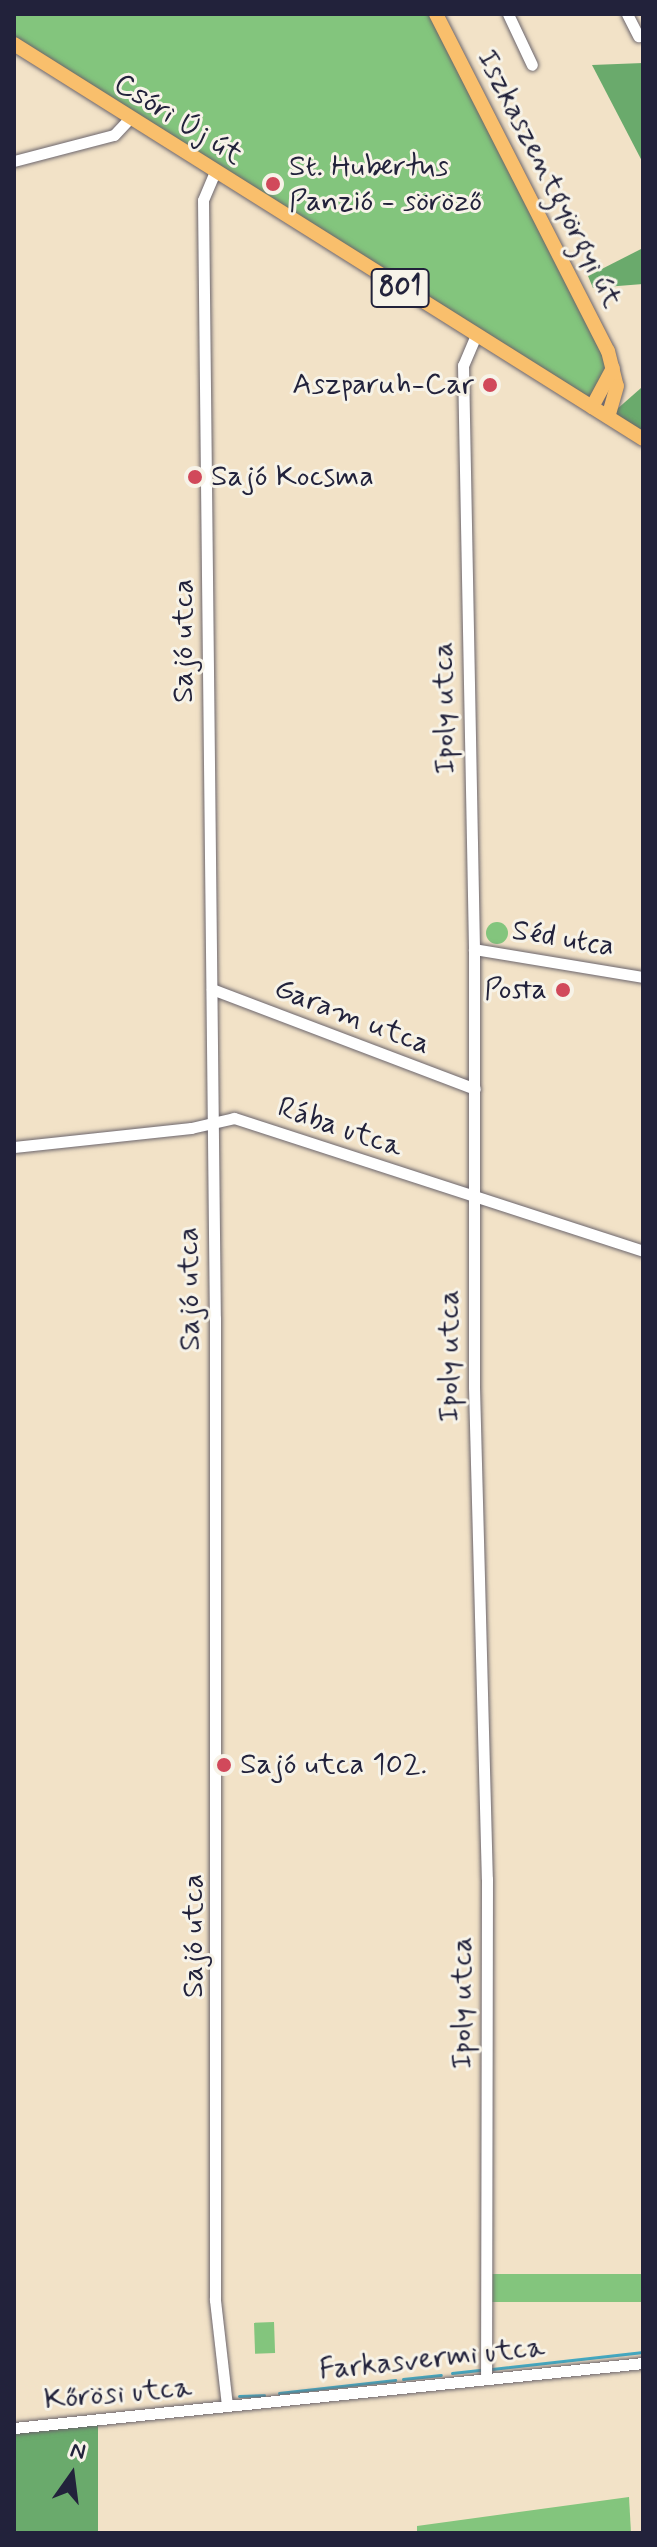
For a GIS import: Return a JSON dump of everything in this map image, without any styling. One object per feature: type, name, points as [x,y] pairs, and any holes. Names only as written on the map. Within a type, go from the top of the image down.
[{"type":"main road","name":"Iszkaszentgyörgyi út","points":[[436,14],[613,367],[617,396],[608,417]]},
{"type":"main road","name":"Csóri Új út","points":[[14,44],[128,120],[643,439]]},
{"type":"main road","points":[[592,407],[613,367]]},
{"type":"street","points":[[508,14],[532,65]]},
{"type":"street","points":[[627,14],[638,36]]},
{"type":"street","points":[[14,161],[114,135],[128,120]]},
{"type":"street","name":"Sajó utca","points":[[214,174],[203,200],[218,1853],[214,2220],[220,2368],[227,2405]]},
{"type":"street","name":"Ipoly utca","points":[[476,335],[463,365],[474,949],[474,1403],[487,1895],[486,2379]]},
{"type":"street","name":"Séd utca","points":[[474,949],[643,977]]},
{"type":"street","name":"Garam utca","points":[[212,989],[475,1089]]},
{"type":"street","name":"Rába utca","points":[[14,1147],[191,1128],[210,1121],[242,1120],[643,1251]]},
{"type":"street","name":"Farkasvermi utca","points":[[227,2405],[643,2363]]},
{"type":"street","name":"Kőrösi utca","points":[[14,2428],[227,2405]]},
{"type":"green space","points":[[14,14],[436,14],[611,361],[592,407],[14,44]]},
{"type":"green space","points":[[643,63],[643,163],[592,65]]},
{"type":"green space","points":[[643,248],[643,284],[593,288],[588,276]]},
{"type":"green space","points":[[643,388],[643,439],[608,417]]},
{"type":"green space","points":[[497,922],[505,925],[508,933],[505,941],[497,944],[489,941],[486,933],[489,925]]},
{"type":"green space","points":[[492,2274],[643,2274],[643,2302],[492,2302]]},
{"type":"green space","points":[[274,2322],[275,2353],[255,2354],[254,2323]]},
{"type":"green space","points":[[14,2424],[98,2424],[98,2533],[14,2533]]},
{"type":"green space","points":[[629,2497],[631,2533],[417,2533],[417,2526]]},
{"type":"waterway","points":[[492,2369],[643,2352]]},
{"type":"waterway","points":[[452,2373],[482,2370]]},
{"type":"waterway","points":[[403,2379],[441,2375]]},
{"type":"waterway","points":[[279,2393],[395,2380]]},
{"type":"waterway","points":[[239,2396],[264,2395]]},
{"type":"place","name":"St. Hubertus Panzió - söröző","points":[[273,184]]},
{"type":"place","name":"Aszparuh-Car","points":[[490,385]]},
{"type":"place","name":"Sajó Kocsma","points":[[195,477]]},
{"type":"place","name":"Posta","points":[[563,990]]},
{"type":"place","name":"Sajó utca 102.","points":[[224,1765]]}]
